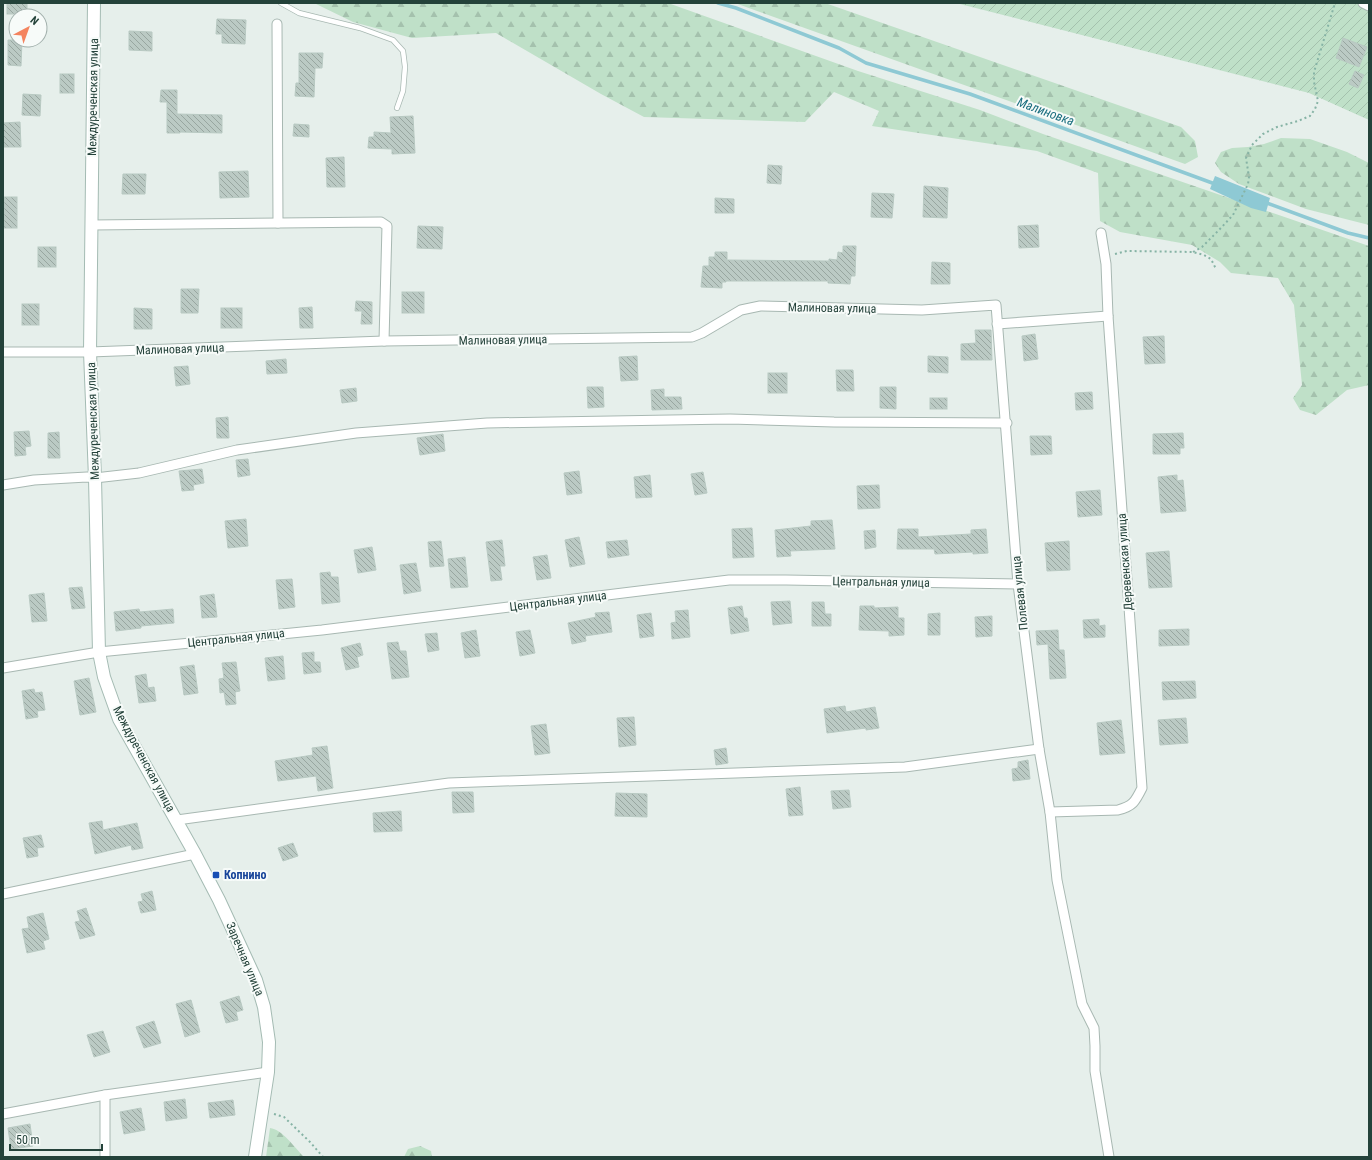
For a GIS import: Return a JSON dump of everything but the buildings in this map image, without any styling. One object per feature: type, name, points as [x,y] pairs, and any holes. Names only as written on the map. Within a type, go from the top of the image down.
[{"type":"street","name":"Междуреченская улица","points":[[94,3],[90,352],[95,478],[99,652],[104,677],[120,719],[177,820]]},
{"type":"street","points":[[1363,3],[1369,6]]},
{"type":"street","points":[[277,24],[278,223]]},
{"type":"street","points":[[92,225],[381,222],[387,226],[384,341]]},
{"type":"street","name":"Деревенская улица","points":[[1050,812],[1118,810],[1128,808],[1136,801],[1142,788],[1108,316],[1106,264],[1101,233]]},
{"type":"street","name":"Малиновая улица","points":[[3,352],[90,352],[384,341],[692,337],[702,333],[741,310],[760,306],[922,310],[996,305]]},
{"type":"street","name":"Полевая улица","points":[[996,305],[1007,423],[1018,584],[1039,749],[1050,812],[1057,880],[1082,1004],[1094,1028],[1094,1071],[1109,1157]]},
{"type":"street","points":[[998,324],[1108,316]]},
{"type":"street","points":[[3,485],[34,480],[87,477],[95,478],[139,473],[244,449],[356,434],[487,423],[730,419],[834,422],[1007,423]]},
{"type":"street","name":"Центральная улица","points":[[3,668],[99,652],[322,630],[729,580],[1018,584]]},
{"type":"street","points":[[177,820],[448,783],[905,767],[1039,749]]},
{"type":"street","name":"Заречная улица","points":[[177,820],[219,900],[256,980],[264,1007],[269,1042],[268,1072],[255,1157]]},
{"type":"street","points":[[3,894],[196,854]]},
{"type":"street","points":[[3,1114],[105,1095],[268,1072]]},
{"type":"street","points":[[105,1095],[105,1157]]},
{"type":"lane","points":[[281,3],[299,13],[360,28],[393,40],[403,51],[405,67],[403,91],[397,108]]},
{"type":"path","points":[[1193,252],[1202,246],[1233,215],[1248,184],[1249,177],[1246,158],[1252,145],[1263,134],[1277,127],[1310,116],[1315,109],[1318,101],[1314,82],[1314,72],[1335,3]]},
{"type":"path","points":[[1106,264],[1115,254],[1127,252],[1193,252],[1211,259],[1216,269]]},
{"type":"path","points":[[261,1110],[284,1117],[323,1157]]},
{"type":"green space","points":[[314,3],[668,3],[858,71],[980,110],[1043,134],[1369,246],[1369,385],[1347,390],[1316,415],[1300,410],[1293,398],[1302,385],[1294,305],[1278,278],[1231,273],[1220,262],[1192,245],[1120,232],[1100,221],[1098,173],[1037,151],[872,126],[879,111],[834,92],[805,122],[644,117],[601,94],[496,33],[412,38],[353,22]]},
{"type":"green space","points":[[735,3],[825,3],[1181,127],[1195,141],[1198,157],[1185,164]]},
{"type":"green space","points":[[956,3],[1369,3],[1369,120],[1309,93]]},
{"type":"green space","points":[[1281,138],[1310,139],[1347,152],[1369,163],[1369,225],[1306,209],[1239,184],[1221,172],[1215,163],[1221,152],[1232,148],[1264,144]]},
{"type":"green space","points":[[270,1128],[275,1129],[284,1135],[304,1157],[266,1157]]},
{"type":"green space","points":[[420,1146],[431,1151],[432,1157],[404,1157],[408,1149]]},
{"type":"water","points":[[1215,176],[1270,198],[1266,212],[1251,208],[1210,189]]},
{"type":"waterway","name":"Малиновка","points":[[718,3],[736,8],[839,48],[866,63],[970,94],[1215,184]]},
{"type":"waterway","name":"Малиновка","points":[[1264,202],[1348,233],[1369,238]]},
{"type":"place","name":"Копнино","points":[[216,875]]}]
